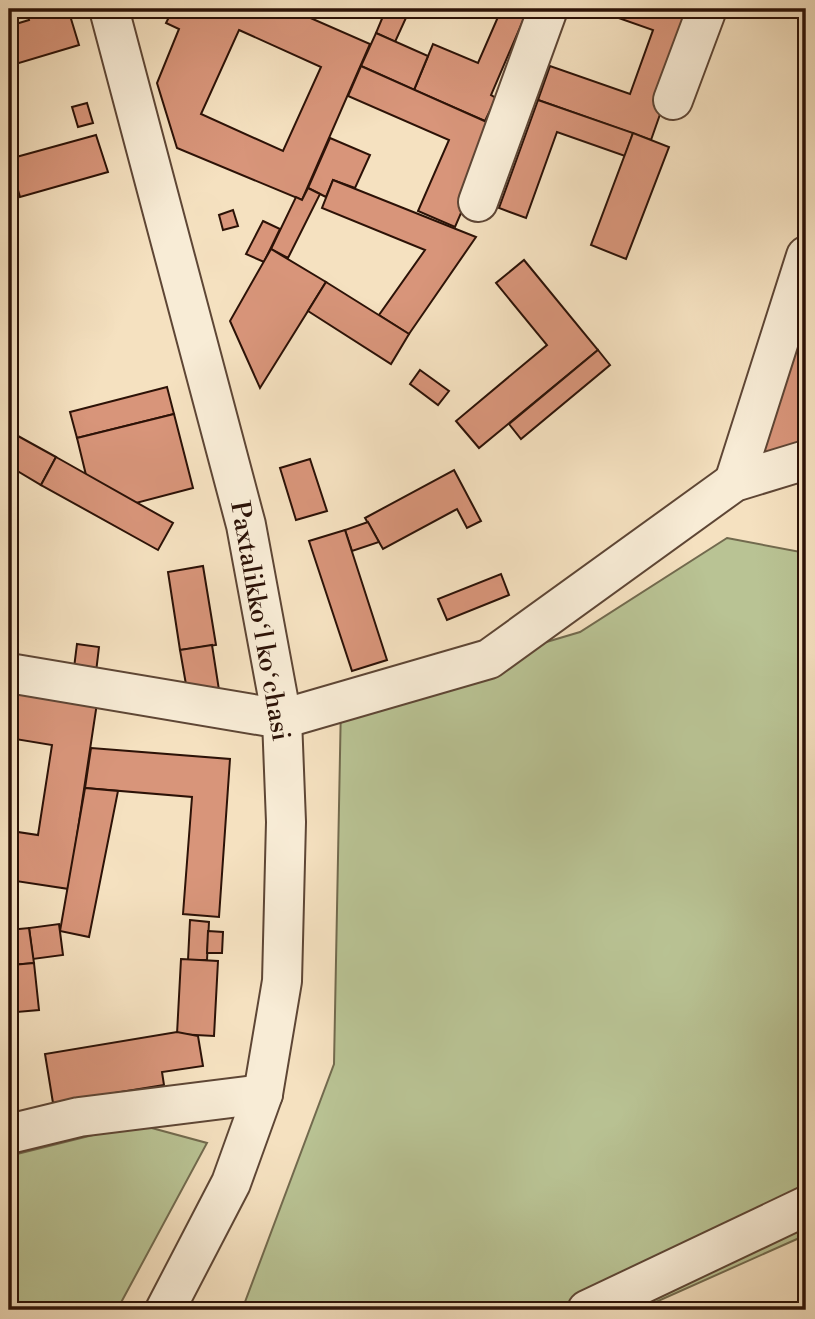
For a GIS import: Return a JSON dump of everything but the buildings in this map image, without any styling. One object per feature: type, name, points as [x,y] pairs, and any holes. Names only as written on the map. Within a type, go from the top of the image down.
[{"type":"street","name":"Paxtalikkoʻl koʻchasi","points":[[110,9],[246,525],[282,719],[286,822],[282,981],[263,1094],[231,1183],[165,1310]]},
{"type":"street","points":[[478,202],[548,9]]},
{"type":"street","points":[[673,100],[706,9]]},
{"type":"street","points":[[734,482],[806,256]]},
{"type":"street","points":[[9,673],[282,719],[489,659],[734,482],[806,460]]},
{"type":"street","points":[[9,1133],[79,1117],[263,1094]]},
{"type":"street","points":[[587,1310],[806,1206]]},
{"type":"green space","points":[[727,538],[806,553],[806,1235],[638,1310],[242,1310],[334,1064],[341,703],[580,632]]},
{"type":"green space","points":[[137,1124],[207,1143],[117,1310],[9,1310],[9,1156]]}]
